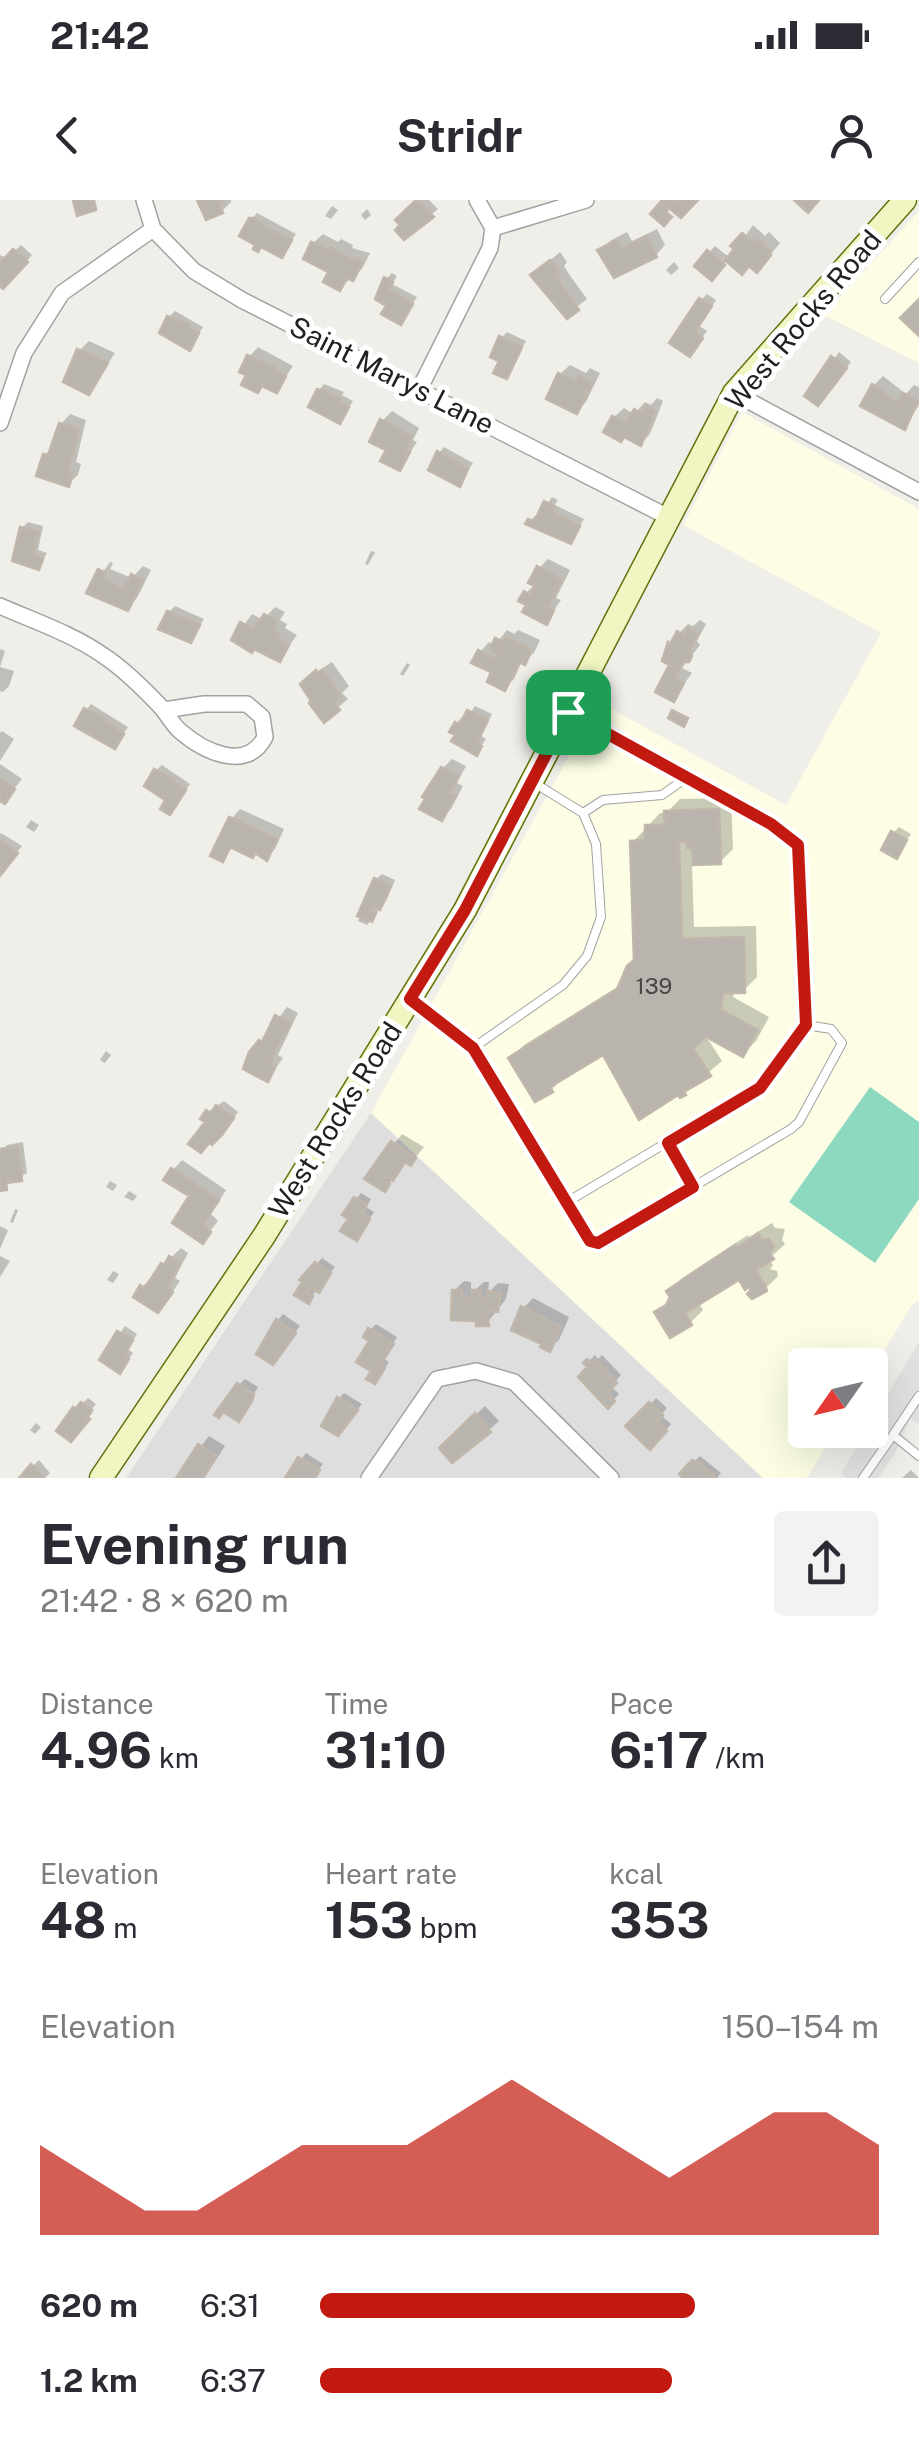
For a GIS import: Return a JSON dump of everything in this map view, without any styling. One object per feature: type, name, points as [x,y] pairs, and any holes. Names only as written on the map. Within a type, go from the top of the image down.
[{"type":"main road","name":"West Rocks Road","points":[[101,1478],[264,1236],[465,910],[734,393],[905,200]]},
{"type":"street","name":"Saint Marys Lane","points":[[144,200],[153,229],[194,271],[242,300],[670,518]]},
{"type":"street","points":[[420,388],[490,248],[493,228],[478,200]]},
{"type":"street","points":[[493,228],[586,200]]},
{"type":"street","points":[[0,423],[24,353],[62,294],[153,229]]},
{"type":"street","points":[[734,393],[917,487]]},
{"type":"street","points":[[0,606],[104,656],[164,710],[181,732],[222,756],[254,752],[265,737],[262,716],[247,704],[204,704],[164,710]]},
{"type":"street","points":[[369,1478],[437,1379],[476,1371],[514,1382],[610,1478]]},
{"type":"lane","points":[[884,299],[919,262]]},
{"type":"lane","points":[[567,1202],[760,1088],[806,1025],[798,845],[771,824],[568,712]]},
{"type":"lane","points":[[583,812],[603,800],[662,794],[686,778]]},
{"type":"lane","points":[[473,1048],[563,985],[587,956],[601,918],[596,844],[583,812],[532,781]]},
{"type":"lane","points":[[410,999],[473,1048],[590,1241],[598,1243],[799,1122],[842,1043],[831,1029],[806,1025]]},
{"type":"lane","points":[[668,1143],[693,1187]]},
{"type":"lane","points":[[863,1478],[919,1396]]},
{"type":"lane","points":[[893,1435],[919,1456]]},
{"type":"shaded area","points":[[919,211],[919,363],[824,315]]},
{"type":"shaded area","points":[[742,412],[919,509],[919,1300],[911,1306],[886,1348],[788,1348],[788,1448],[825,1448],[807,1478],[763,1478],[371,1113],[599,702],[786,805],[881,633],[683,525]]},
{"type":"shaded area","points":[[371,1113],[763,1478],[126,1478]]},
{"type":"shaded area","points":[[919,1342],[919,1424],[910,1419],[894,1455],[878,1478],[847,1478],[841,1473],[856,1448],[888,1448],[888,1394]]},
{"type":"green space","points":[[870,1087],[919,1122],[919,1199],[875,1263],[789,1202]]},
{"type":"building","points":[[73,200],[94,200],[96,210],[77,216]]},
{"type":"building","points":[[197,200],[224,200],[219,202],[223,213],[206,220]]},
{"type":"building","points":[[416,200],[434,217],[404,240],[395,230],[400,225],[395,220]]},
{"type":"building","points":[[662,200],[698,200],[681,218],[669,208],[666,212],[672,217],[664,226],[650,214]]},
{"type":"building","points":[[794,200],[819,200],[808,213]]},
{"type":"building","points":[[249,218],[292,240],[282,258],[261,247],[258,252],[253,249],[255,245],[239,236]]},
{"type":"building","points":[[742,233],[754,243],[758,239],[771,251],[757,273],[749,266],[742,275],[725,260],[734,249],[730,246]]},
{"type":"building","points":[[647,236],[657,257],[614,278],[597,250],[617,240],[622,249]]},
{"type":"building","points":[[311,242],[363,262],[353,281],[347,278],[340,291],[323,282],[328,272],[303,259]]},
{"type":"building","points":[[13,249],[28,262],[3,289],[0,263]]},
{"type":"building","points":[[707,250],[725,265],[712,281],[694,266]]},
{"type":"building","points":[[550,260],[579,310],[567,319],[530,275]]},
{"type":"building","points":[[384,277],[393,282],[389,290],[413,304],[401,325],[381,314],[386,306],[375,299]]},
{"type":"building","points":[[699,298],[712,306],[695,332],[703,338],[690,357],[669,343]]},
{"type":"building","points":[[919,299],[919,336],[900,318]]},
{"type":"building","points":[[167,316],[199,333],[190,351],[159,333]]},
{"type":"building","points":[[499,336],[522,347],[507,379],[493,373],[499,361],[490,357]]},
{"type":"building","points":[[77,349],[108,363],[89,395],[63,382]]},
{"type":"building","points":[[247,355],[286,376],[277,393],[262,386],[258,393],[241,385],[246,375],[239,372]]},
{"type":"building","points":[[831,356],[847,368],[818,406],[804,396]]},
{"type":"building","points":[[558,373],[576,382],[579,376],[593,383],[589,391],[584,389],[587,394],[577,414],[546,399]]},
{"type":"building","points":[[872,384],[897,403],[903,393],[918,401],[905,430],[860,406]]},
{"type":"building","points":[[317,389],[340,398],[338,402],[349,407],[340,424],[308,407]]},
{"type":"building","points":[[646,406],[655,411],[641,446],[624,437],[621,442],[603,432],[612,416],[626,423],[634,409],[642,414]]},
{"type":"building","points":[[380,419],[412,437],[405,450],[410,452],[400,471],[380,461],[386,450],[369,442]]},
{"type":"building","points":[[59,423],[79,429],[68,472],[73,473],[69,487],[36,476]]},
{"type":"building","points":[[437,451],[468,469],[460,487],[428,470]]},
{"type":"building","points":[[544,501],[554,506],[551,512],[580,526],[571,544],[525,524],[528,519],[534,522]]},
{"type":"building","points":[[20,527],[39,532],[33,550],[34,556],[43,559],[39,570],[12,561]]},
{"type":"building","points":[[537,566],[562,580],[548,607],[554,610],[547,625],[522,612],[526,605],[518,601],[524,591],[530,595],[535,586],[528,583]]},
{"type":"building","points":[[98,569],[106,573],[103,579],[119,587],[125,588],[131,574],[143,580],[128,611],[86,593]]},
{"type":"building","points":[[167,611],[200,625],[191,643],[158,629]]},
{"type":"building","points":[[264,614],[277,621],[273,630],[279,633],[277,638],[289,645],[280,662],[254,649],[252,653],[231,640],[240,622],[254,629]]},
{"type":"building","points":[[688,628],[698,633],[689,662],[683,662],[675,678],[684,683],[674,702],[655,692],[669,665],[662,661],[668,642],[677,631],[684,636]]},
{"type":"building","points":[[495,638],[504,642],[506,638],[532,650],[525,665],[519,662],[505,691],[487,682],[491,672],[471,663],[478,650],[496,659],[498,654],[490,649]]},
{"type":"building","points":[[316,670],[322,670],[341,697],[334,703],[340,710],[324,723],[300,684]]},
{"type":"building","points":[[84,708],[124,734],[115,749],[74,726]]},
{"type":"building","points":[[467,710],[488,720],[477,743],[482,746],[477,756],[451,741],[455,735],[449,732],[455,722],[460,725]]},
{"type":"building","points":[[672,710],[688,718],[684,727],[668,718]]},
{"type":"building","points":[[441,767],[459,776],[450,793],[456,795],[442,821],[419,809]]},
{"type":"building","points":[[154,769],[186,790],[170,815],[160,809],[165,800],[144,786]]},
{"type":"building","points":[[0,779],[15,789],[5,804],[0,801]]},
{"type":"building","points":[[719,809],[721,864],[693,865],[692,847],[687,848],[687,841],[679,842],[682,939],[744,937],[745,993],[723,993],[721,1010],[758,1030],[743,1057],[706,1037],[693,1048],[711,1076],[684,1092],[686,1095],[678,1095],[639,1120],[603,1055],[550,1087],[553,1092],[535,1102],[508,1058],[617,989],[627,966],[634,960],[630,841],[645,840],[645,825],[665,825],[664,811]]},
{"type":"building","points":[[229,817],[277,839],[267,861],[255,853],[253,858],[230,847],[223,862],[210,856]]},
{"type":"building","points":[[891,831],[907,840],[897,859],[881,850]]},
{"type":"building","points":[[0,841],[18,853],[0,876]]},
{"type":"building","points":[[374,878],[391,886],[380,910],[373,906],[371,910],[376,913],[372,922],[357,916]]},
{"type":"building","points":[[275,1015],[291,1023],[275,1051],[270,1065],[275,1068],[268,1082],[243,1069],[249,1052],[259,1040],[262,1042]]},
{"type":"building","points":[[216,1105],[234,1118],[201,1153],[188,1144],[205,1122],[200,1119],[206,1110],[211,1113]]},
{"type":"building","points":[[391,1141],[416,1158],[411,1166],[405,1162],[393,1181],[385,1176],[383,1180],[390,1184],[385,1192],[364,1179]]},
{"type":"building","points":[[18,1147],[22,1181],[6,1183],[7,1190],[0,1191],[0,1149]]},
{"type":"building","points":[[171,1168],[219,1200],[203,1224],[211,1232],[203,1244],[172,1223],[189,1196],[163,1180]]},
{"type":"building","points":[[354,1197],[367,1205],[362,1213],[370,1219],[357,1241],[340,1231],[348,1219],[342,1215]]},
{"type":"building","points":[[758,1234],[774,1246],[770,1254],[774,1259],[756,1270],[767,1291],[752,1299],[747,1294],[749,1287],[745,1290],[739,1280],[685,1313],[692,1325],[670,1338],[654,1312],[666,1305],[670,1297],[666,1291]]},
{"type":"building","points":[[169,1256],[180,1263],[167,1288],[173,1292],[158,1313],[133,1297],[140,1285],[145,1288]]},
{"type":"building","points":[[315,1262],[331,1273],[319,1293],[310,1287],[306,1292],[313,1296],[309,1304],[294,1295],[302,1282],[299,1280]]},
{"type":"building","points":[[452,1290],[462,1290],[462,1298],[472,1298],[472,1290],[480,1290],[480,1298],[487,1298],[487,1291],[501,1293],[498,1312],[487,1311],[489,1326],[451,1320]]},
{"type":"building","points":[[521,1306],[561,1327],[550,1352],[540,1347],[542,1344],[511,1330]]},
{"type":"building","points":[[276,1319],[296,1333],[273,1365],[256,1354]]},
{"type":"building","points":[[368,1328],[394,1344],[380,1365],[385,1368],[375,1384],[366,1379],[371,1371],[356,1362],[369,1341],[363,1337]]},
{"type":"building","points":[[117,1331],[133,1340],[124,1356],[129,1359],[120,1374],[99,1360]]},
{"type":"building","points":[[587,1359],[591,1363],[595,1359],[617,1383],[607,1393],[615,1401],[608,1409],[578,1377],[587,1367],[583,1363]]},
{"type":"building","points":[[237,1383],[254,1394],[239,1422],[223,1412],[219,1418],[214,1415]]},
{"type":"building","points":[[337,1397],[358,1410],[338,1436],[321,1426]]},
{"type":"building","points":[[81,1402],[92,1410],[87,1417],[90,1419],[71,1442],[56,1431]]},
{"type":"building","points":[[649,1402],[663,1415],[657,1422],[667,1431],[650,1450],[625,1426]]},
{"type":"building","points":[[475,1413],[491,1432],[452,1463],[439,1448]]},
{"type":"building","points":[[198,1444],[217,1456],[203,1478],[176,1478]]},
{"type":"building","points":[[298,1457],[320,1470],[315,1478],[285,1478]]},
{"type":"building","points":[[692,1460],[716,1478],[683,1478],[679,1474]]},
{"type":"building","points":[[31,1464],[44,1478],[19,1478]]},
{"type":"route","points":[[568,712],[771,824],[798,845],[806,1025],[760,1088],[668,1143],[693,1187],[598,1243],[590,1241],[473,1048],[410,999],[465,910],[568,712]]}]
